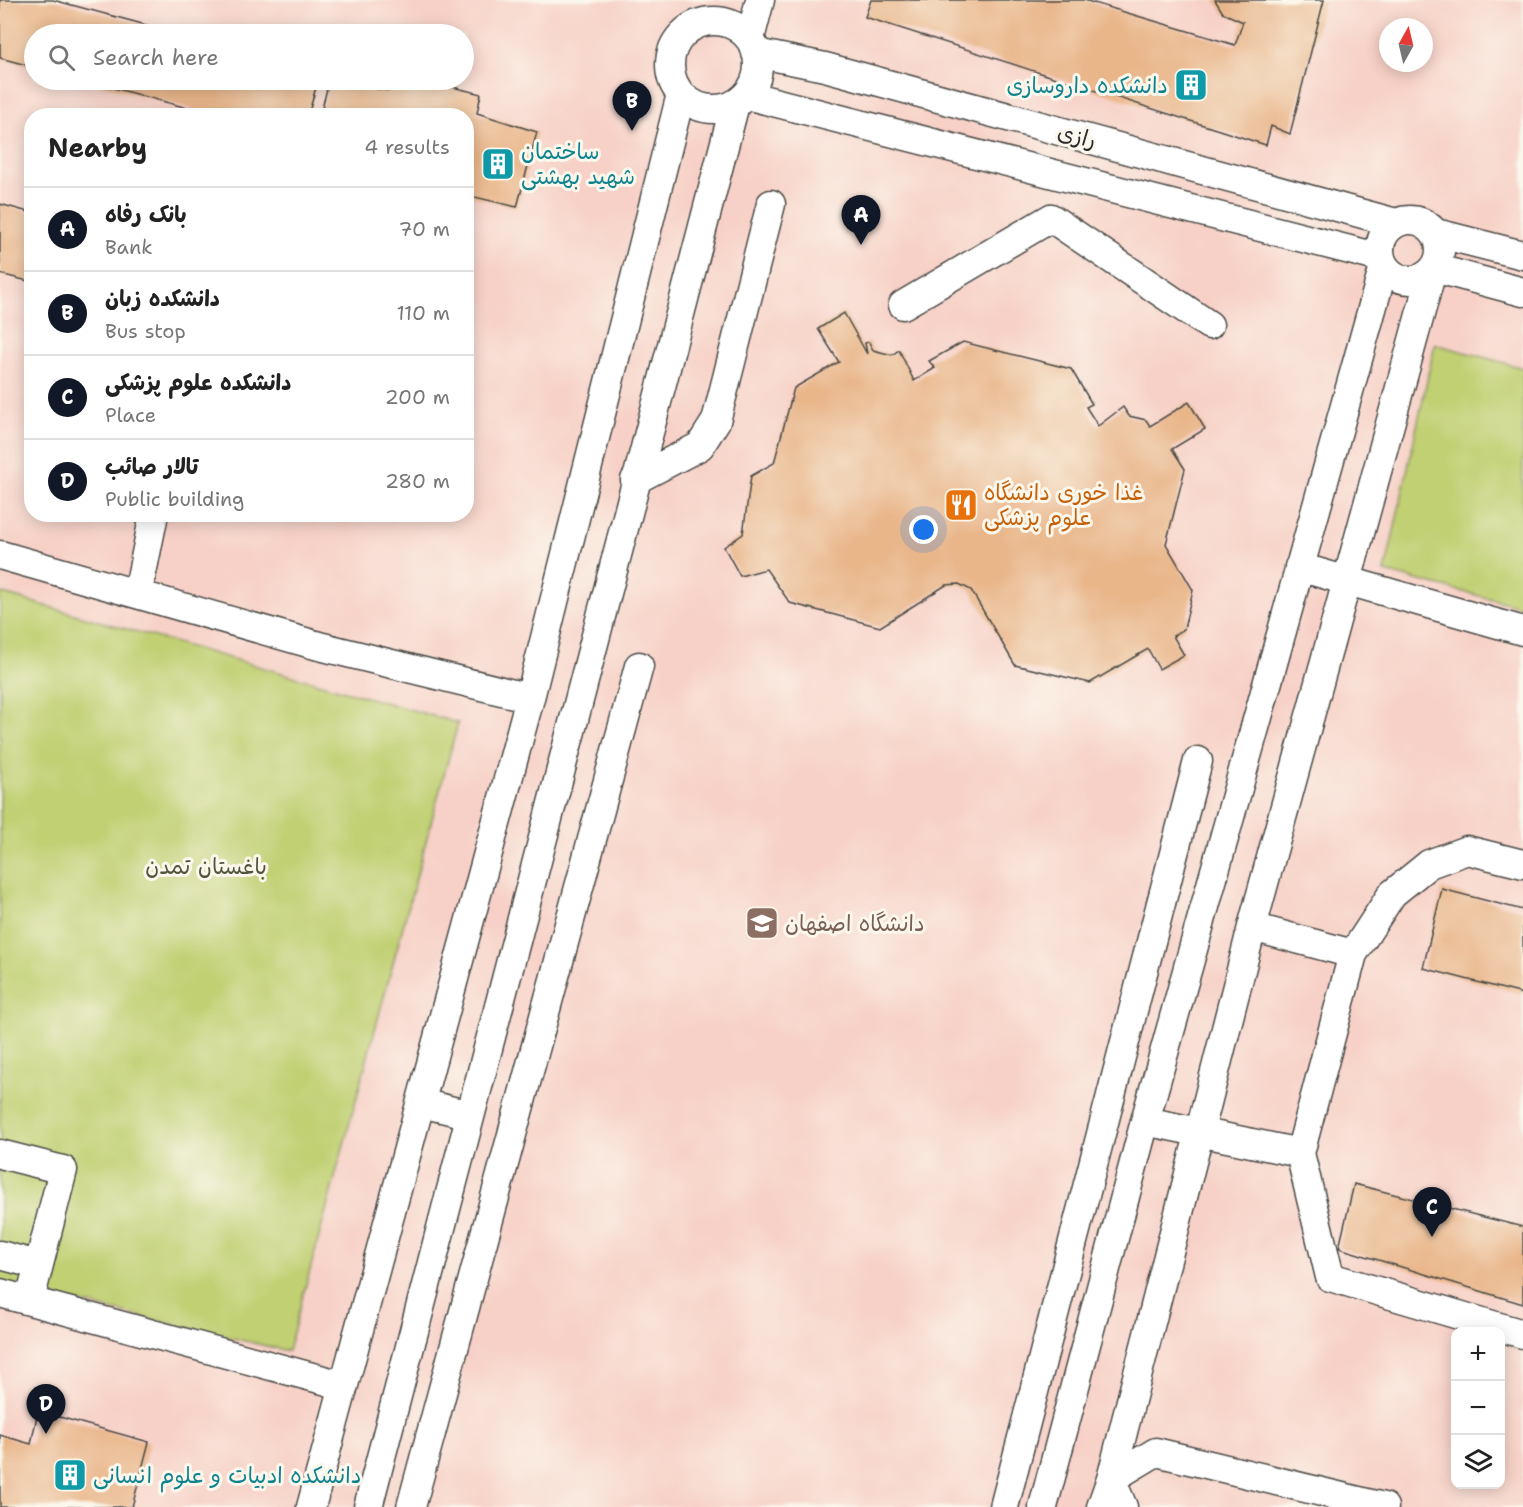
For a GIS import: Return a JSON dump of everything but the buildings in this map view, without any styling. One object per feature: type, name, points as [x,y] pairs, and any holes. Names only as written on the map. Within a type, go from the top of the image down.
[{"type":"street","points":[[368,1507],[635,480],[740,99],[754,82],[758,68],[753,46],[760,0]]},
{"type":"street","points":[[740,99],[720,108],[705,108],[692,103],[681,94],[674,83],[670,69],[673,49],[686,31],[698,24],[713,10],[753,46]]},
{"type":"street","name":"رازی","points":[[753,46],[1396,223]]},
{"type":"street","points":[[311,1507],[342,1385],[530,699],[681,94]]},
{"type":"street","name":"رازی","points":[[740,99],[1073,177],[1382,262]]},
{"type":"street","points":[[903,304],[1051,219],[1073,177]]},
{"type":"street","points":[[635,480],[700,446],[716,422],[771,204]]},
{"type":"street","points":[[1051,219],[1209,325]]},
{"type":"street","points":[[1043,1507],[1145,1121],[1382,262],[1382,238],[1396,223],[1417,220],[1436,233],[1523,255]]},
{"type":"street","points":[[1101,1507],[1111,1479],[1252,927],[1440,251],[1436,233]]},
{"type":"street","points":[[1382,262],[1394,276],[1407,280],[1420,278],[1433,270],[1523,291]]},
{"type":"street","points":[[138,593],[152,522]]},
{"type":"street","points":[[0,555],[319,646],[530,699]]},
{"type":"street","points":[[1299,567],[1523,630]]},
{"type":"street","points":[[411,1507],[639,666]]},
{"type":"street","points":[[1004,1507],[1198,761]]},
{"type":"street","points":[[1523,864],[1467,850],[1429,864],[1392,894],[1353,954],[1300,1153],[1330,1277],[1523,1334]]},
{"type":"street","points":[[1252,927],[1353,954]]},
{"type":"street","points":[[420,1102],[470,1115]]},
{"type":"street","points":[[1145,1121],[1199,1134],[1300,1153]]},
{"type":"street","points":[[0,1154],[63,1170],[30,1300]]},
{"type":"street","points":[[0,1255],[39,1265]]},
{"type":"street","points":[[0,1293],[342,1385]]},
{"type":"street","points":[[1111,1479],[1156,1452],[1384,1507]]},
{"type":"street","points":[[1111,1479],[1123,1507]]},
{"type":"shaded area","name":"دانشگاه اصفهان","points":[[0,0],[1523,0],[1523,1507],[0,1507]]},
{"type":"green space","points":[[1435,344],[1523,368],[1523,607],[1385,572]]},
{"type":"green space","name":"باغستان تمدن","points":[[0,593],[458,723],[288,1351],[0,1284]]},
{"type":"place","name":"دانشکده داروسازی","points":[[1191,85]]},
{"type":"place","name":"دانشکده زبان","points":[[632,131]]},
{"type":"place","name":"ساختمان شهید بهشتی","points":[[498,164]]},
{"type":"place","name":"بانک رفاه","points":[[861,245]]},
{"type":"place","name":"غذا خوری دانشگاه علوم پزشکی","points":[[961,505]]},
{"type":"place","name":"دانشگاه اصفهان","points":[[762,923]]},
{"type":"place","name":"دانشکده علوم پزشکی","points":[[1432,1237]]},
{"type":"place","name":"تالار صائب","points":[[46,1434]]},
{"type":"place","name":"دانشکده ادبیات و علوم انسانی","points":[[70,1475]]}]
